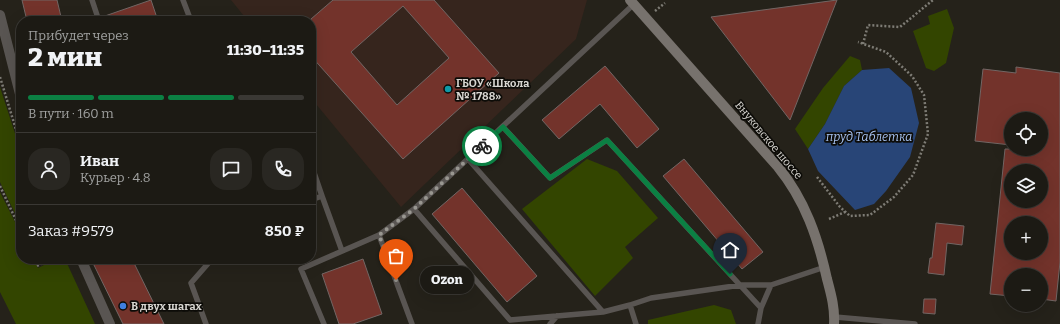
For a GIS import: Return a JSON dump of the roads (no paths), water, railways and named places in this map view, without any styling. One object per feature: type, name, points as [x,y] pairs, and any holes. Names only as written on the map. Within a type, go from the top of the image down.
[{"type":"street","name":"Внуковское шоссе","points":[[634,1],[789,180],[808,216],[825,267],[833,303],[834,321]]},
{"type":"street","points":[[0,15],[16,63]]},
{"type":"street","points":[[83,264],[110,324]]},
{"type":"lane","points":[[92,0],[97,16]]},
{"type":"lane","points":[[183,0],[189,16]]},
{"type":"lane","points":[[316,262],[379,235],[414,209],[503,127],[634,1]]},
{"type":"lane","points":[[503,127],[550,178],[607,140],[761,308]]},
{"type":"lane","points":[[468,159],[603,312]]},
{"type":"lane","points":[[316,179],[342,251]]},
{"type":"lane","points":[[316,198],[322,196]]},
{"type":"lane","points":[[414,209],[511,322],[603,312],[651,298],[741,285],[771,285],[825,267]]},
{"type":"lane","points":[[379,235],[412,324]]},
{"type":"lane","points":[[206,324],[191,283],[208,264]]},
{"type":"lane","points":[[312,264],[301,269],[324,324]]},
{"type":"lane","points":[[758,324],[761,308],[771,285]]},
{"type":"lane","points":[[630,305],[636,324]]},
{"type":"lane","points":[[550,324],[557,316]]},
{"type":"lane","points":[[834,321],[915,324]]},
{"type":"water","name":"пруд Таблетка","points":[[889,68],[911,88],[919,123],[910,157],[886,191],[874,204],[855,210],[818,171],[808,149],[825,124],[844,86],[862,70]]},
{"type":"place","name":"ГБОУ «Школа № 1788»","points":[[448,89]]},
{"type":"place","name":"Ozon","points":[[396,280]]},
{"type":"place","name":"В двух шагах","points":[[123,306]]}]
